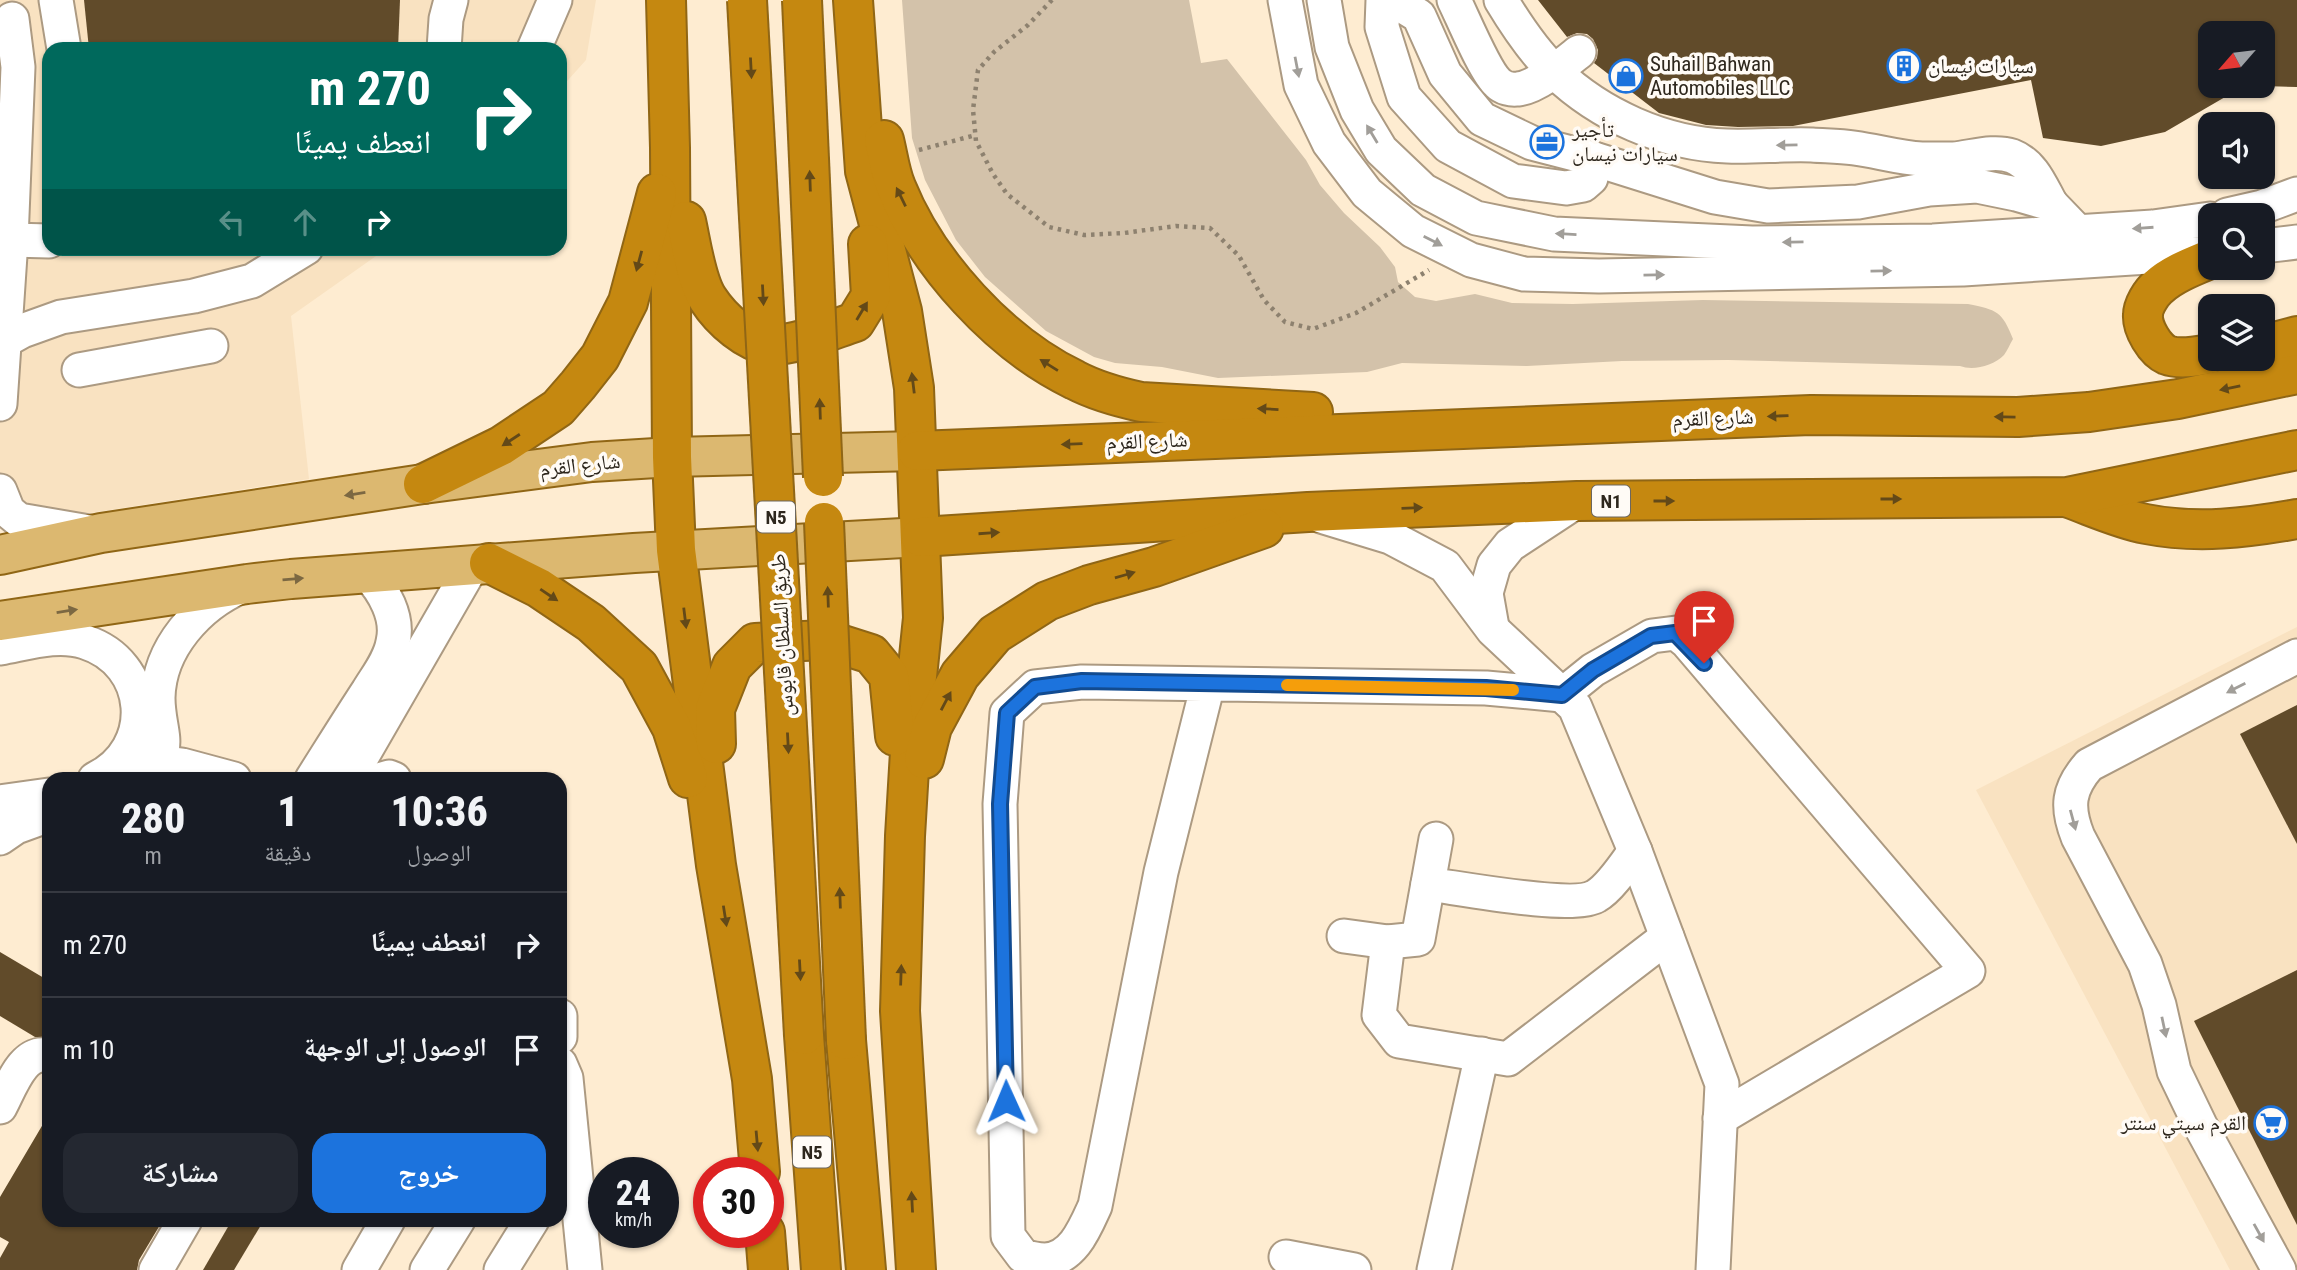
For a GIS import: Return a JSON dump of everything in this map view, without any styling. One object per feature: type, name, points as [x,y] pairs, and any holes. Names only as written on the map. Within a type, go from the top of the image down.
[{"type":"highway","points":[[666,0],[672,457],[676,550],[716,865],[752,1079],[759,1157]]},
{"type":"highway","name":"طريق السلطان قابوس","points":[[747,0],[804,1035],[821,1270]]},
{"type":"highway","name":"N5","points":[[802,0],[846,1040],[866,1270]]},
{"type":"highway","points":[[853,0],[914,388],[923,618],[911,735],[905,836],[901,1011],[916,1270]]},
{"type":"highway","points":[[670,148],[694,260],[708,299],[748,339],[771,345],[792,342],[855,323],[871,296],[879,118],[864,0]]},
{"type":"highway","points":[[423,484],[501,446],[558,408],[600,357],[628,302],[670,148]]},
{"type":"highway","points":[[877,165],[895,186],[916,228],[941,268],[1010,338],[1047,365],[1076,381],[1117,397],[1141,402],[1557,424]]},
{"type":"highway","points":[[2198,264],[2159,286],[2150,297],[2143,315],[2148,334],[2156,348],[2169,356],[2198,356]]},
{"type":"highway","points":[[2275,342],[2297,336]]},
{"type":"highway","name":"شارع القرم","points":[[917,451],[1811,415],[2018,417],[2077,413],[2178,399],[2297,374]]},
{"type":"highway","name":"N1","points":[[921,537],[1308,512],[1577,501],[2067,498],[2297,450]]},
{"type":"highway","points":[[2067,498],[2144,524],[2200,530],[2255,526],[2297,519]]},
{"type":"highway","points":[[905,836],[932,727],[960,674],[995,634],[1047,601],[1089,585],[1154,567],[1308,512]]},
{"type":"highway","points":[[481,564],[539,588],[591,623],[639,667],[672,728],[716,865]]},
{"type":"highway","points":[[716,865],[715,709],[732,666],[755,643],[827,640],[871,654],[889,676],[905,836]]},
{"type":"highway","points":[[766,1248],[768,1270]]},
{"type":"main road","name":"شارع القرم","points":[[0,555],[102,533],[423,484],[592,462],[672,457],[917,451]]},
{"type":"main road","points":[[0,621],[247,584],[367,573],[676,550],[921,537]]},
{"type":"street","points":[[56,0],[63,42]]},
{"type":"street","points":[[444,42],[446,19],[452,0]]},
{"type":"street","points":[[537,42],[555,0]]},
{"type":"street","points":[[1285,0],[1301,85],[1329,144],[1367,194],[1413,231],[1471,260],[1524,274],[1599,276],[1963,269],[2198,254]]},
{"type":"street","points":[[1324,0],[1332,47],[1357,110],[1381,150],[1423,190],[1476,218],[1554,234],[1752,243],[1933,241],[2153,227],[2198,221]]},
{"type":"street","points":[[1383,0],[1382,27],[1404,97],[1448,146],[1513,181],[1566,188],[1583,185],[1591,178],[1594,159]]},
{"type":"street","points":[[1393,0],[1419,16],[1445,74],[1482,119],[1532,143],[1594,159],[1715,197],[1768,206],[1858,202],[1928,189],[1977,186],[2051,204]]},
{"type":"street","points":[[1454,0],[1496,82],[1502,86],[1525,88],[1566,62]]},
{"type":"street","points":[[1501,0],[1520,32],[1566,62],[1589,100],[1629,123],[1672,138],[1725,146],[1835,146],[1921,159],[1954,159],[1999,153],[2011,156],[2031,170],[2051,204],[2078,232]]},
{"type":"street","points":[[0,78],[13,9]]},
{"type":"street","points":[[0,404],[18,67],[13,9]]},
{"type":"street","points":[[2273,203],[2297,194]]},
{"type":"street","points":[[2275,245],[2297,242]]},
{"type":"street","points":[[10,255],[42,244]]},
{"type":"street","points":[[10,255],[16,291],[32,307],[61,317]]},
{"type":"street","points":[[4,341],[22,331],[61,317],[194,296],[252,281],[283,256]]},
{"type":"street","points":[[79,369],[211,346]]},
{"type":"street","points":[[0,491],[8,511],[19,520],[102,533]]},
{"type":"street","points":[[1492,688],[1503,639],[1486,593],[1494,565],[1510,545],[1577,501]]},
{"type":"street","points":[[1308,512],[1390,537],[1444,566],[1503,639],[1575,707],[1635,851],[1722,1084],[1713,1270]]},
{"type":"street","points":[[353,772],[481,564]]},
{"type":"street","points":[[316,772],[378,674],[394,642],[389,604],[376,582],[367,573]]},
{"type":"street","points":[[143,764],[163,750],[165,738],[159,710],[159,685],[173,648],[183,631],[204,609],[228,592],[247,584]]},
{"type":"street","points":[[1208,684],[1161,872],[1095,1206],[1083,1234],[1065,1253],[1046,1260],[1023,1256],[1008,1236],[1000,804],[1007,713],[1035,687],[1082,681],[1492,688],[1562,695],[1593,670],[1651,636],[1675,633],[1696,653],[1968,971],[1720,1118]]},
{"type":"street","points":[[0,648],[52,638],[69,638],[86,642],[109,655],[128,675],[135,690],[139,706],[135,737],[143,764]]},
{"type":"street","points":[[2279,1270],[2182,1088],[2169,1052],[2153,985],[2145,964],[2078,837],[2070,807],[2072,791],[2089,765],[2297,656]]},
{"type":"street","points":[[109,772],[143,764],[182,765],[203,772]]},
{"type":"street","points":[[0,802],[42,806]]},
{"type":"street","points":[[0,838],[42,808]]},
{"type":"street","points":[[1344,936],[1388,942],[1418,939],[1436,839]]},
{"type":"street","points":[[1428,884],[1548,900],[1577,901],[1595,897],[1635,851]]},
{"type":"street","points":[[1388,942],[1378,1015],[1399,1041],[1508,1059],[1667,937]]},
{"type":"street","points":[[0,1107],[25,1063],[33,1056],[42,1054]]},
{"type":"street","points":[[1434,1270],[1482,1055]]},
{"type":"street","points":[[567,1120],[569,1204],[585,1270]]},
{"type":"street","points":[[156,1270],[181,1227]]},
{"type":"street","points":[[359,1270],[384,1227]]},
{"type":"street","points":[[427,1270],[454,1227]]},
{"type":"street","points":[[501,1270],[528,1227]]},
{"type":"street","points":[[1286,1256],[1354,1270]]},
{"type":"path","points":[[1052,0],[978,70],[973,110],[976,141],[993,174],[1007,194],[1049,227],[1084,235],[1176,226],[1210,228],[1239,256],[1264,300],[1285,322],[1313,330],[1356,313],[1457,253]]},
{"type":"path","points":[[877,165],[976,135]]},
{"type":"shaded area","points":[[0,0],[596,0],[586,60],[567,81],[567,42],[42,42],[42,256],[376,256],[291,316],[309,479],[0,527]]},
{"type":"shaded area","points":[[902,0],[1189,0],[1201,63],[1227,59],[1306,160],[1320,185],[1344,213],[1380,247],[1395,267],[1398,282],[1415,297],[1436,301],[1475,294],[1512,303],[1573,304],[1703,300],[1968,304],[1997,313],[2002,317],[2013,339],[1999,359],[1977,368],[1728,360],[1622,361],[1527,366],[1402,363],[1367,372],[1218,378],[1162,367],[1115,363],[1094,357],[1046,331],[985,277],[956,240],[925,180],[912,138]]},
{"type":"shaded area","points":[[2297,627],[2297,1270],[2230,1270],[1976,790]]},
{"type":"building","points":[[84,0],[400,0],[398,42],[88,42]]},
{"type":"building","name":"سيارات نيسان","points":[[1538,0],[2297,0],[2297,87],[2275,86],[2275,21],[2198,21],[2198,98],[2223,98],[2165,132],[2101,146],[2043,138],[2031,80],[1793,126],[1706,125],[1659,113],[1594,63],[1598,50],[1593,39],[1587,34],[1577,33],[1567,37]]},
{"type":"building","points":[[2297,705],[2297,844],[2240,734]]},
{"type":"building","points":[[0,952],[42,977],[42,1037],[35,1037],[0,1016]]},
{"type":"building","name":"القرم سيتي سنتر","points":[[2297,970],[2297,1225],[2194,1021]]},
{"type":"building","points":[[42,1126],[42,1227],[159,1227],[139,1260],[137,1270],[0,1270],[0,1258],[9,1242],[0,1237],[0,1197]]},
{"type":"building","points":[[228,1227],[260,1227],[234,1270],[203,1270]]},
{"type":"slow traffic","points":[[1287,685],[1513,690]]},
{"type":"place","name":"سيارات نيسان","points":[[1904,66]]},
{"type":"place","name":"Suhail Bahwan Automobiles LLC","points":[[1626,76]]},
{"type":"place","name":"تأجير سيارات نيسان","points":[[1547,142]]},
{"type":"place","name":"القرم سيتي سنتر","points":[[2271,1123]]},
{"type":"route","points":[[1006,1101],[1000,804],[1007,713],[1035,687],[1082,681],[1486,688],[1562,695],[1593,670],[1651,636],[1675,633],[1704,663]]}]
